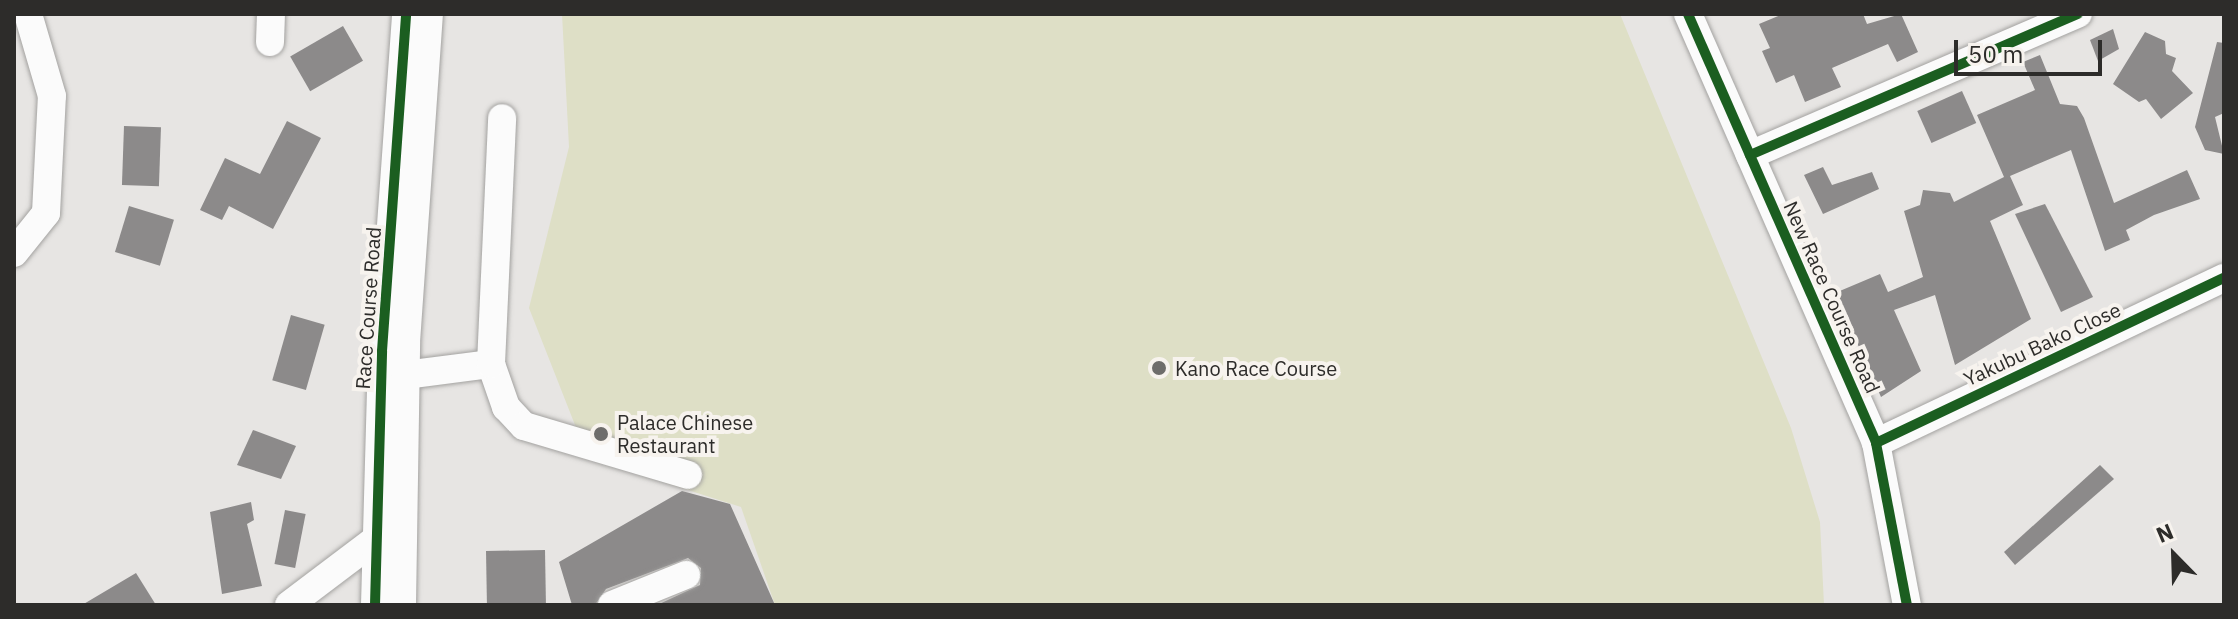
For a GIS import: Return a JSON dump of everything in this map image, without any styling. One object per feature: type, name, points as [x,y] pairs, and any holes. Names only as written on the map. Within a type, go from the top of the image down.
[{"type":"street","points":[[14,253],[46,213],[52,96],[28,14]]},
{"type":"street","points":[[270,42],[271,14]]},
{"type":"street","name":"Race Course Road","points":[[375,605],[375,540],[406,14]]},
{"type":"street","name":"Race Course Road","points":[[402,605],[405,375],[429,14]]},
{"type":"street","name":"New Race Course Road","points":[[1688,14],[1876,443],[1907,605]]},
{"type":"street","points":[[1750,155],[2078,14]]},
{"type":"street","points":[[502,118],[491,364],[506,407],[524,426],[688,475]]},
{"type":"street","name":"Yakubu Bako Close","points":[[1876,443],[2224,278]]},
{"type":"street","points":[[405,375],[491,364]]},
{"type":"street","points":[[289,605],[375,540]]},
{"type":"street","points":[[612,605],[686,575]]},
{"type":"green space","name":"Kano Race Course","points":[[562,14],[1620,14],[1791,428],[1820,522],[1824,605],[775,605],[741,507],[588,458],[529,308],[569,147]]},
{"type":"building","points":[[1783,14],[1863,14],[1867,24],[1901,14],[1918,52],[1897,62],[1888,44],[1832,68],[1841,87],[1805,102],[1794,75],[1776,83],[1762,51],[1770,48],[1759,24]]},
{"type":"building","points":[[343,26],[363,61],[310,91],[290,56]]},
{"type":"building","points":[[2113,29],[2119,49],[2098,61],[2090,40]]},
{"type":"building","points":[[2145,32],[2165,41],[2166,54],[2176,58],[2172,71],[2193,93],[2161,119],[2146,99],[2139,102],[2113,84]]},
{"type":"building","points":[[2217,42],[2224,43],[2224,113],[2215,117],[2224,154],[2205,150],[2195,127]]},
{"type":"building","points":[[2040,55],[2060,104],[2077,106],[2084,118],[2114,203],[2187,170],[2200,199],[2154,215],[2126,230],[2130,240],[2105,251],[2071,150],[2010,176],[2023,205],[1990,221],[2031,319],[1955,365],[1935,295],[1894,310],[1921,371],[1881,397],[1835,293],[1880,274],[1888,292],[1923,277],[1904,211],[1920,205],[1923,190],[1950,193],[1954,202],[2004,177],[1977,115],[2035,90],[2023,62]]},
{"type":"building","points":[[1962,91],[1976,123],[1931,143],[1917,111]]},
{"type":"building","points":[[287,121],[321,138],[273,229],[229,206],[222,220],[200,210],[225,158],[260,174]]},
{"type":"building","points":[[124,126],[161,127],[159,186],[122,185]]},
{"type":"building","points":[[1823,167],[1832,185],[1872,172],[1879,189],[1823,214],[1804,175]]},
{"type":"building","points":[[2045,204],[2093,297],[2061,312],[2015,214]]},
{"type":"building","points":[[129,206],[174,220],[160,266],[115,252]]},
{"type":"building","points":[[291,315],[325,325],[306,390],[272,380]]},
{"type":"building","points":[[253,430],[296,446],[281,479],[237,465]]},
{"type":"building","points":[[2100,465],[2114,479],[2015,565],[2004,552]]},
{"type":"building","points":[[682,491],[730,504],[775,605],[657,605],[700,585],[701,568],[688,558],[606,589],[595,605],[572,605],[559,562]]},
{"type":"building","points":[[251,502],[254,520],[247,524],[262,586],[222,594],[210,512]]},
{"type":"building","points":[[285,510],[306,514],[295,568],[275,564]]},
{"type":"building","points":[[545,550],[546,605],[487,605],[486,551]]},
{"type":"building","points":[[136,573],[156,605],[82,605]]},
{"type":"cycle path","points":[[375,605],[382,351],[406,14]]},
{"type":"cycle path","points":[[1688,14],[1876,443],[1907,605]]},
{"type":"cycle path","points":[[1750,155],[2078,14]]},
{"type":"cycle path","points":[[1876,443],[2224,278]]},
{"type":"place","name":"Kano Race Course","points":[[1159,368]]},
{"type":"place","name":"Palace Chinese Restaurant","points":[[601,434]]}]
